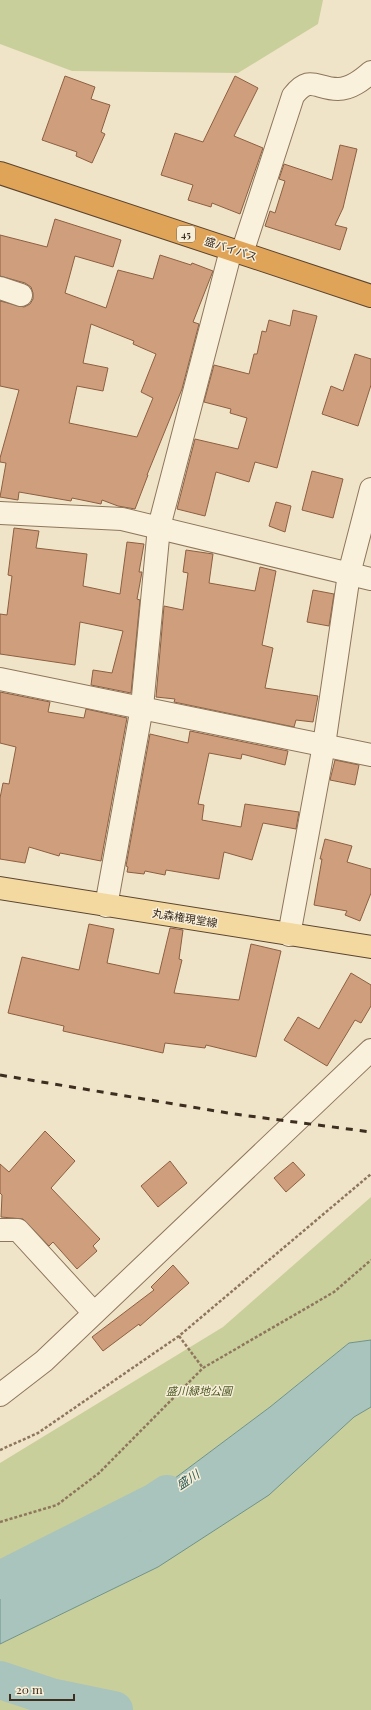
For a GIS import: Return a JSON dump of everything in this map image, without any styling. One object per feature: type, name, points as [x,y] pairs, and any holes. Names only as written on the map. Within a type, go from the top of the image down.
[{"type":"highway","name":"盛バイパス","points":[[0,173],[371,296]]},
{"type":"main road","name":"丸森権現堂線","points":[[0,888],[371,947]]},
{"type":"street","points":[[106,906],[142,707],[158,527],[237,251],[293,96],[301,86],[308,83],[338,89],[354,85],[371,72]]},
{"type":"street","points":[[0,288],[21,295]]},
{"type":"street","points":[[288,935],[324,746],[349,574],[371,489]]},
{"type":"street","points":[[0,513],[122,519],[371,579]]},
{"type":"street","points":[[0,679],[371,755]]},
{"type":"street","points":[[0,1395],[44,1361],[371,1050]]},
{"type":"street","points":[[0,1230],[18,1230],[94,1313]]},
{"type":"path","points":[[0,1450],[38,1433],[179,1336],[371,1174]]},
{"type":"path","points":[[0,1522],[58,1504],[100,1473],[203,1368],[334,1292],[371,1260]]},
{"type":"path","points":[[179,1336],[203,1368]]},
{"type":"green space","points":[[0,0],[323,0],[318,24],[238,73],[72,71],[0,44]]},
{"type":"green space","name":"盛川緑地公園","points":[[371,1197],[371,1340],[349,1343],[270,1407],[95,1538],[37,1574],[0,1585],[0,1463],[223,1327]]},
{"type":"green space","points":[[371,1407],[371,1710],[0,1710],[0,1644],[158,1567],[354,1417]]},
{"type":"water","points":[[371,1340],[371,1407],[354,1417],[269,1495],[158,1567],[0,1644],[0,1585],[37,1574],[95,1538],[270,1407],[349,1343]]},
{"type":"building","points":[[65,76],[95,87],[91,99],[110,105],[101,132],[105,134],[92,163],[76,156],[77,152],[42,140]]},
{"type":"building","points":[[235,76],[258,88],[234,136],[263,148],[240,214],[212,203],[211,207],[188,200],[193,185],[161,175],[175,133],[203,142]]},
{"type":"building","points":[[340,145],[357,149],[343,208],[335,225],[347,228],[340,250],[265,226],[270,211],[275,213],[285,181],[279,179],[284,164],[332,180]]},
{"type":"building","points":[[55,219],[121,240],[113,267],[75,256],[65,293],[106,308],[118,270],[153,279],[160,255],[191,265],[192,263],[213,271],[193,322],[199,324],[182,389],[147,475],[135,509],[118,506],[102,500],[101,504],[72,498],[71,501],[19,492],[18,500],[0,497],[6,463],[0,462],[0,458],[19,390],[0,386],[0,301],[24,307],[30,304],[33,299],[33,293],[31,287],[25,283],[0,276],[0,235],[47,247]],"holes":[[[91,324],[134,341],[133,344],[156,354],[141,392],[153,398],[137,437],[69,423],[77,386],[103,391],[108,368],[83,363]]]},
{"type":"building","points":[[293,310],[317,316],[277,468],[255,462],[249,482],[216,472],[205,516],[177,509],[195,439],[238,449],[247,418],[230,413],[231,409],[204,402],[214,365],[249,374],[254,354],[257,354],[262,331],[266,332],[269,320],[290,326]]},
{"type":"building","points":[[355,354],[371,359],[371,385],[358,426],[322,414],[331,386],[343,391]]},
{"type":"building","points":[[312,471],[343,479],[333,518],[302,510]]},
{"type":"building","points":[[276,502],[291,506],[285,532],[269,526]]},
{"type":"building","points":[[14,528],[39,531],[36,548],[87,554],[83,586],[120,594],[127,542],[144,544],[139,572],[142,572],[137,599],[140,600],[131,693],[91,685],[93,670],[112,673],[123,631],[80,622],[75,665],[0,654],[0,614],[7,615],[12,576],[8,575]]},
{"type":"building","points":[[186,550],[213,554],[209,583],[255,591],[260,567],[276,571],[262,645],[273,648],[265,688],[318,696],[313,722],[296,720],[294,727],[174,702],[175,699],[156,697],[164,606],[183,610],[188,573],[183,572]]},
{"type":"building","points":[[313,590],[334,594],[329,626],[307,622]]},
{"type":"building","points":[[0,692],[50,702],[48,712],[84,718],[86,709],[127,718],[101,861],[60,853],[59,856],[29,847],[25,863],[0,859],[0,798],[3,783],[9,784],[16,747],[0,743]]},
{"type":"building","points":[[190,731],[288,751],[285,765],[242,754],[241,759],[209,753],[198,804],[204,805],[202,820],[241,827],[245,804],[299,812],[296,829],[263,823],[252,860],[224,852],[219,879],[166,870],[165,875],[145,871],[144,874],[127,872],[128,867],[126,866],[150,734],[188,743]]},
{"type":"building","points":[[335,760],[359,765],[355,785],[330,780]]},
{"type":"building","points":[[325,839],[352,846],[347,862],[371,869],[371,893],[360,921],[345,915],[347,911],[314,905],[322,859],[320,859]]},
{"type":"building","points":[[89,924],[114,929],[107,963],[159,974],[170,928],[183,930],[179,959],[182,960],[174,993],[239,1000],[251,944],[281,951],[256,1057],[206,1045],[205,1048],[165,1043],[163,1053],[63,1031],[64,1026],[8,1013],[22,957],[79,970]]},
{"type":"building","points":[[351,973],[371,985],[371,1006],[361,1023],[355,1020],[327,1066],[284,1040],[298,1017],[319,1029]]},
{"type":"building","points":[[45,1131],[75,1161],[51,1188],[100,1239],[93,1246],[97,1251],[77,1269],[53,1242],[49,1246],[23,1219],[1,1217],[2,1195],[0,1193],[0,1164],[9,1172]]},
{"type":"building","points":[[170,1161],[187,1183],[158,1207],[141,1186]]},
{"type":"building","points":[[293,1162],[305,1175],[286,1192],[274,1178]]},
{"type":"building","points":[[173,1265],[189,1283],[140,1326],[139,1324],[103,1351],[92,1337],[154,1290],[151,1287]]},
{"type":"waterway","name":"盛川","points":[[0,1580],[155,1502],[167,1494]]},
{"type":"waterway","points":[[0,1680],[51,1697],[114,1710]]},
{"type":"railway","points":[[0,1075],[234,1114],[371,1132]]}]
